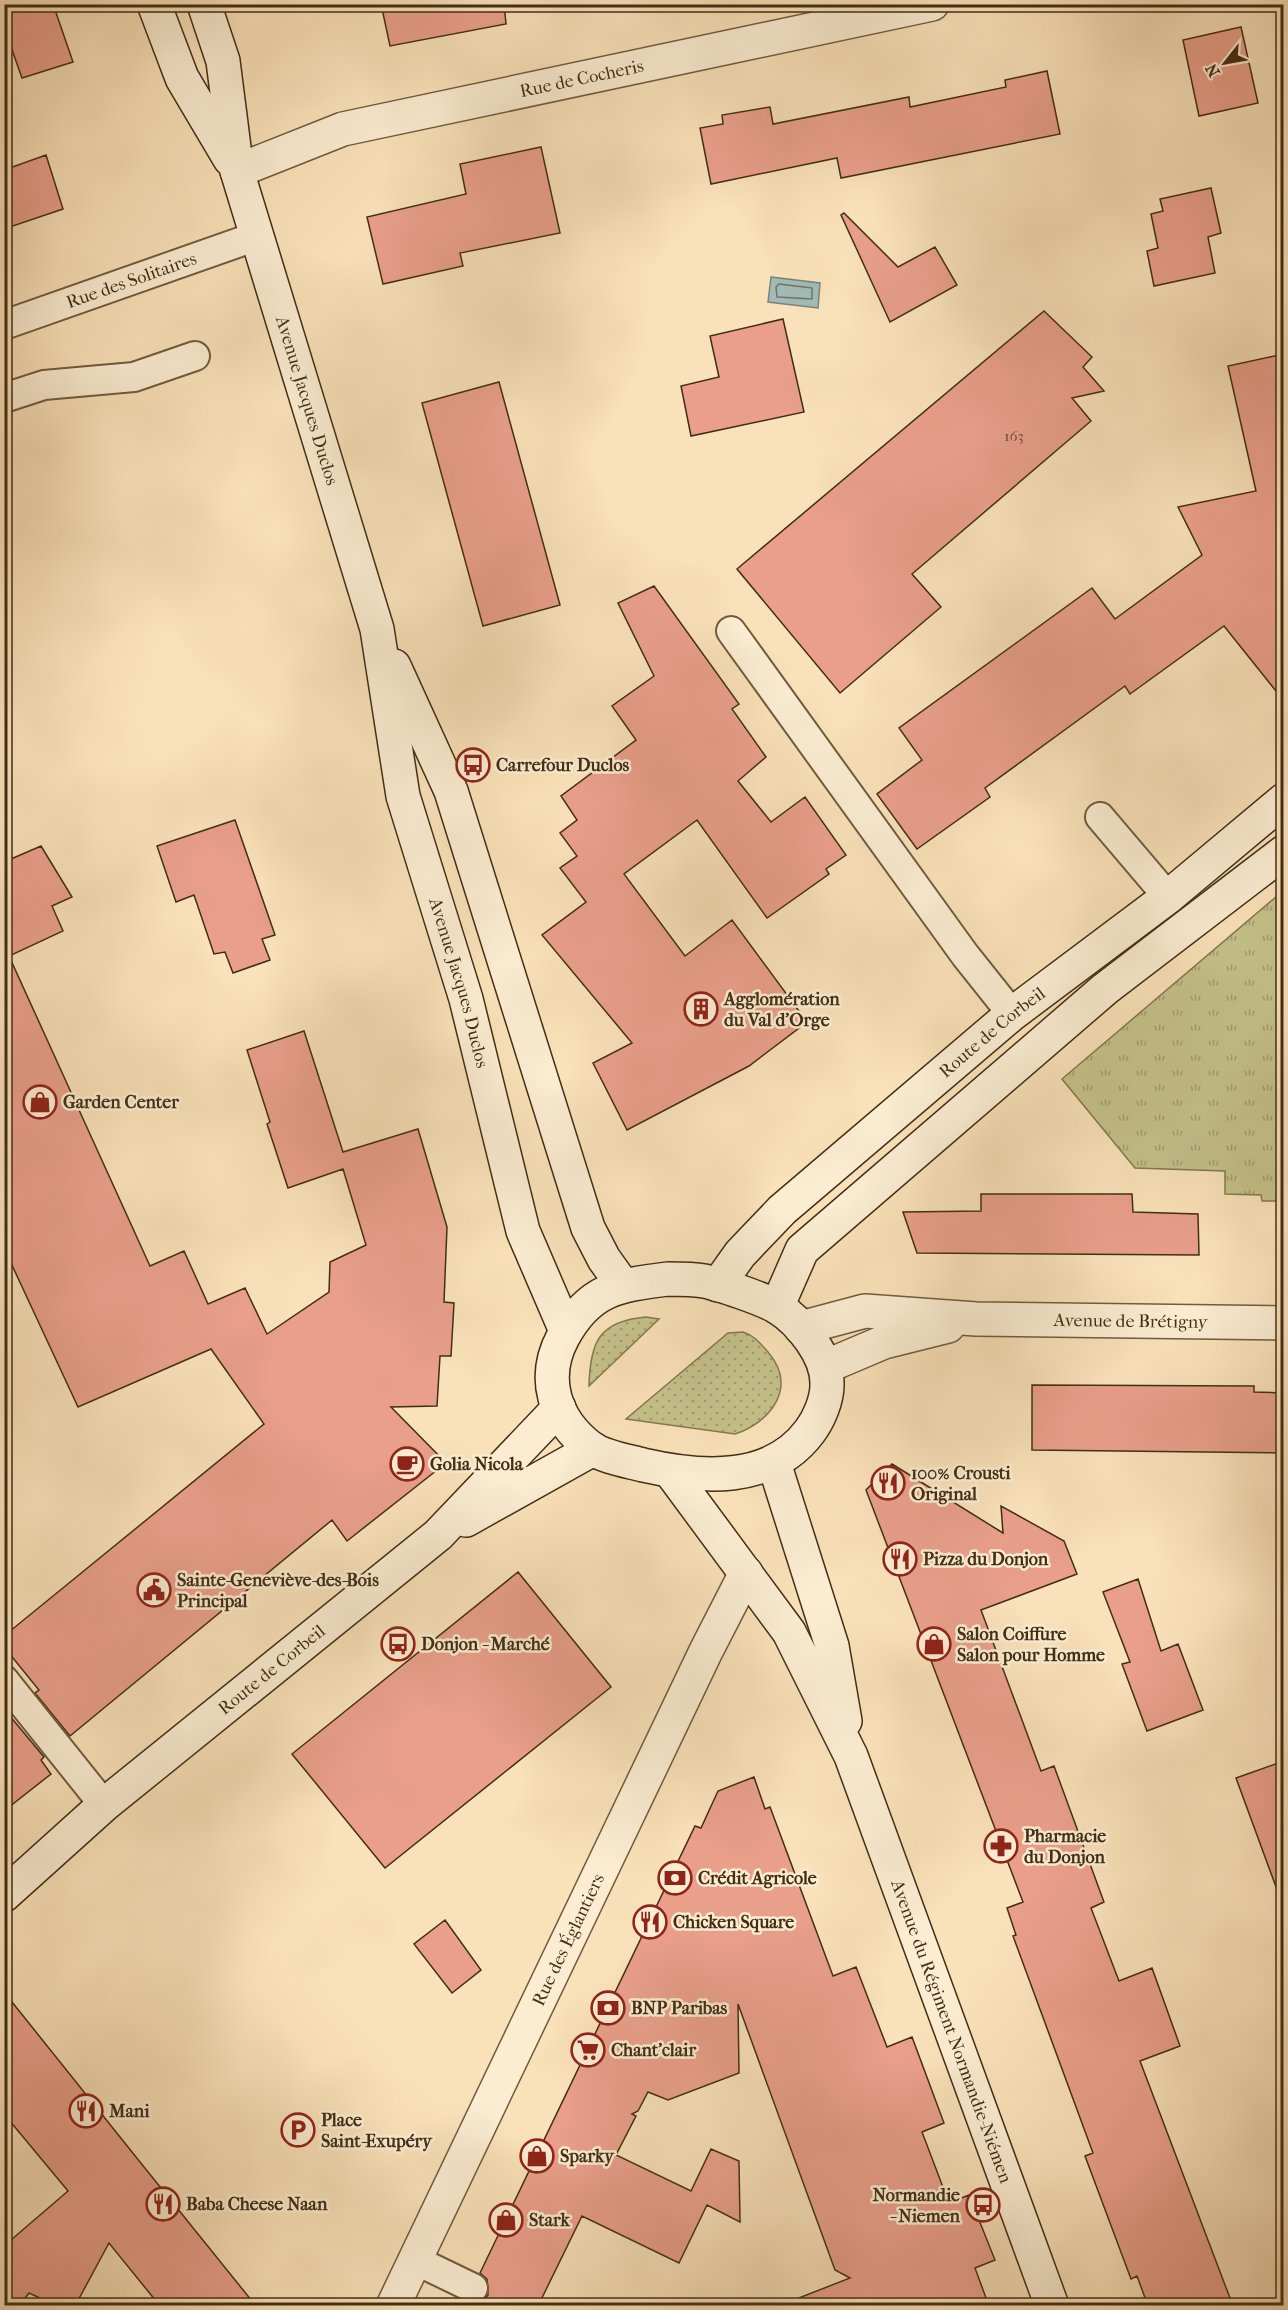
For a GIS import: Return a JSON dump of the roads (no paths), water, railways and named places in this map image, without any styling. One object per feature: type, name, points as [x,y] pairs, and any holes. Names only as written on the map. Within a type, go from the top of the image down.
[{"type":"main road","name":"Avenue Jacques Duclos","points":[[154,4],[182,78],[237,171]]},
{"type":"main road","name":"Avenue Jacques Duclos","points":[[204,4],[224,61],[237,171],[377,629],[451,790],[588,1228],[603,1258],[622,1284]]},
{"type":"main road","name":"Rue de Cocheris","points":[[237,171],[343,129],[932,4]]},
{"type":"main road","name":"Avenue Jacques Duclos","points":[[377,629],[403,796],[466,999],[523,1231],[566,1331]]},
{"type":"main road","name":"Route de Corbeil","points":[[718,1285],[740,1254],[782,1210],[1012,1014],[1168,897],[1284,800]]},
{"type":"main road","points":[[777,1307],[802,1250],[1105,989],[1284,852]]},
{"type":"main road","points":[[668,1279],[705,1281],[718,1285],[777,1307],[801,1328],[825,1367],[827,1385],[816,1424],[803,1440],[774,1463],[747,1471],[724,1474],[670,1471],[593,1449],[569,1428],[558,1408],[550,1379],[554,1353],[580,1311],[600,1295],[622,1284],[668,1279]]},
{"type":"main road","name":"Avenue de Brétigny","points":[[801,1328],[865,1311],[976,1319],[1284,1323]]},
{"type":"main road","name":"Avenue de Brétigny","points":[[825,1367],[884,1342],[976,1319]]},
{"type":"main road","name":"Route de Corbeil","points":[[4,1895],[104,1805],[438,1535],[558,1408]]},
{"type":"main road","name":"Route de Corbeil","points":[[438,1535],[593,1449]]},
{"type":"main road","name":"Avenue du Régiment Normandie-Niémen","points":[[774,1463],[832,1646],[851,1756]]},
{"type":"main road","name":"Avenue du Régiment Normandie-Niémen","points":[[670,1471],[789,1632],[851,1756],[1052,2306]]},
{"type":"main road","name":"Rue des Églantiers","points":[[393,2306],[705,1651],[746,1573]]},
{"type":"main road","name":"Route de Corbeil","points":[[4,1866],[104,1805]]},
{"type":"lane","name":"Rue des Solitaires","points":[[4,325],[257,236]]},
{"type":"lane","points":[[4,398],[44,385],[134,377],[195,356]]},
{"type":"lane","points":[[731,631],[965,955],[1012,1014]]},
{"type":"lane","points":[[1100,817],[1168,897]]},
{"type":"lane","points":[[4,1680],[104,1805]]},
{"type":"lane","points":[[415,2260],[473,2288]]},
{"type":"water","points":[[771,277],[820,283],[818,308],[768,302]]},
{"type":"place","name":"Carrefour Duclos","points":[[473,765]]},
{"type":"place","name":"Agglomération du Val d'Orge","points":[[701,1009]]},
{"type":"place","name":"Garden Center","points":[[40,1102]]},
{"type":"place","name":"Golia Nicola","points":[[407,1464]]},
{"type":"place","name":"100% Crousti Original","points":[[888,1483]]},
{"type":"place","name":"Pizza du Donjon","points":[[900,1559]]},
{"type":"place","name":"Sainte-Geneviève-des-Bois Principal","points":[[154,1590]]},
{"type":"place","name":"Donjon - Marché","points":[[398,1644]]},
{"type":"place","name":"Salon Coiffure Salon pour Homme","points":[[934,1644]]},
{"type":"place","name":"Pharmacie du Donjon","points":[[1001,1846]]},
{"type":"place","name":"Crédit Agricole","points":[[675,1878]]},
{"type":"place","name":"Chicken Square","points":[[650,1922]]},
{"type":"place","name":"BNP Paribas","points":[[608,2008]]},
{"type":"place","name":"Chant'clair","points":[[588,2050]]},
{"type":"place","name":"Mani","points":[[86,2111]]},
{"type":"place","name":"Place Saint-Exupéry","points":[[298,2130]]},
{"type":"place","name":"Sparky","points":[[537,2156]]},
{"type":"place","name":"Baba Cheese Naan","points":[[163,2204]]},
{"type":"place","name":"Normandie - Niemen","points":[[983,2205]]},
{"type":"place","name":"Stark","points":[[506,2220]]}]
